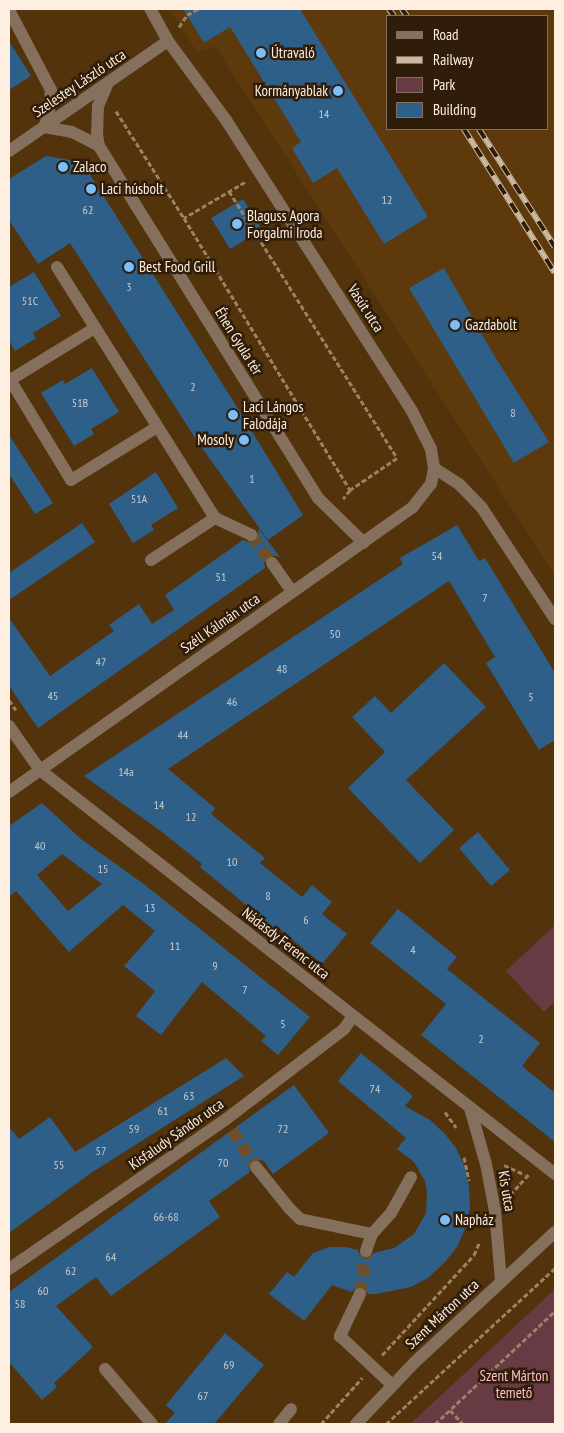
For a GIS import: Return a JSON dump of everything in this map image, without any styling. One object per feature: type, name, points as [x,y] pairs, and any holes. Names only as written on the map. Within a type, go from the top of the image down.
[{"type":"street","name":"Vasút utca","points":[[150,9],[168,41],[212,100],[261,173],[412,411],[431,449],[434,468]]},
{"type":"street","points":[[9,10],[51,90],[49,114],[44,127],[72,132],[99,146]]},
{"type":"street","name":"Szelestey László utca","points":[[9,151],[108,85],[168,41]]},
{"type":"street","name":"Éhen Gyula tér","points":[[108,85],[98,106],[99,146],[318,498],[331,513],[364,543]]},
{"type":"street","points":[[58,268],[215,518],[251,534]]},
{"type":"street","points":[[95,328],[10,379],[71,480],[157,427]]},
{"type":"street","points":[[434,468],[459,484],[482,508],[555,619]]},
{"type":"street","name":"Széll Kálmán utca","points":[[9,792],[412,508],[423,497],[431,484],[434,468]]},
{"type":"street","points":[[150,560],[215,518]]},
{"type":"street","points":[[272,564],[292,592]]},
{"type":"street","name":"Nádasdy Ferenc utca","points":[[9,726],[40,770],[555,1174]]},
{"type":"street","name":"Kisfaludy Sándor utca","points":[[9,1269],[228,1125],[344,1029],[353,1016]]},
{"type":"street","name":"Kis utca","points":[[470,1108],[486,1164],[495,1211],[501,1281]]},
{"type":"street","points":[[256,1167],[300,1219],[372,1234]]},
{"type":"street","points":[[366,1251],[372,1234],[391,1213],[411,1177]]},
{"type":"street","name":"Szent Márton utca","points":[[356,1424],[392,1385],[555,1232]]},
{"type":"street","points":[[360,1294],[340,1336],[392,1385]]},
{"type":"street","points":[[105,1369],[152,1424]]},
{"type":"street","points":[[279,1424],[291,1409]]},
{"type":"path","points":[[187,15],[198,9]]},
{"type":"path","points":[[114,108],[184,218],[350,490]]},
{"type":"path","points":[[184,218],[261,173]]},
{"type":"path","points":[[229,191],[397,458],[350,490],[331,513]]},
{"type":"path","points":[[444,1111],[458,1132]]},
{"type":"path","points":[[462,1148],[470,1183]]},
{"type":"path","points":[[495,1211],[540,1161]]},
{"type":"path","points":[[466,1166],[498,1164],[514,1168],[534,1180]]},
{"type":"path","points":[[321,1424],[474,1255],[480,1242],[480,1234]]},
{"type":"path","points":[[386,1424],[555,1268]]},
{"type":"path","points":[[435,1424],[555,1311]]},
{"type":"path","points":[[450,1410],[462,1424]]},
{"type":"shaded area","points":[[169,9],[555,9],[555,576],[215,46],[197,52]]},
{"type":"green space","points":[[555,925],[555,1001],[544,1012],[506,971]]},
{"type":"green space","name":"Szent Márton temető","points":[[555,1289],[555,1424],[410,1424],[450,1387]]},
{"type":"building","points":[[183,9],[300,9],[428,217],[384,244],[337,168],[313,183],[292,148],[301,142],[230,27],[204,43]]},
{"type":"building","points":[[9,41],[31,76],[9,90]]},
{"type":"building","points":[[46,156],[82,162],[303,515],[268,540],[197,441],[70,243],[38,264],[9,220],[9,179]]},
{"type":"building","name":"Blaguss Agora Forgalmi Iroda","points":[[243,199],[262,230],[230,249],[211,218]]},
{"type":"building","points":[[444,268],[492,352],[549,442],[514,463],[409,288]]},
{"type":"building","points":[[34,272],[61,316],[33,333],[36,338],[15,351],[9,340],[9,287]]},
{"type":"building","points":[[92,368],[119,412],[91,429],[94,434],[74,446],[41,393],[63,380],[65,384]]},
{"type":"building","points":[[9,435],[53,503],[35,514],[9,474]]},
{"type":"building","points":[[156,472],[178,508],[151,525],[154,530],[133,543],[109,504]]},
{"type":"building","points":[[82,523],[95,542],[9,600],[9,573]]},
{"type":"building","points":[[457,525],[479,561],[485,558],[555,673],[555,740],[539,750],[486,663],[495,657],[449,581],[168,769],[215,808],[211,814],[265,858],[260,863],[302,897],[312,885],[332,902],[322,914],[347,934],[322,964],[276,926],[274,928],[200,867],[202,864],[162,832],[84,776],[403,564],[400,558]]},
{"type":"building","points":[[259,529],[280,557],[272,555],[267,557],[264,563],[265,568],[38,728],[9,686],[9,618],[50,676],[114,631],[109,625],[139,604],[152,624],[174,610],[165,595],[243,540],[251,543],[256,541]]},
{"type":"building","points":[[444,663],[486,707],[406,780],[454,830],[420,863],[348,788],[385,752],[352,717],[375,696],[391,713]]},
{"type":"building","points":[[42,803],[81,839],[145,885],[310,1017],[278,1055],[261,1041],[266,1036],[202,982],[161,1035],[136,1016],[155,991],[124,966],[155,931],[123,905],[69,952],[16,891],[9,897],[9,826]],"holes":[[[62,854],[102,884],[68,911],[37,875]]]},
{"type":"building","points":[[478,832],[510,870],[491,886],[459,848]]},
{"type":"building","points":[[398,909],[457,957],[447,969],[540,1043],[522,1066],[555,1093],[555,1142],[421,1035],[446,1004],[370,943]]},
{"type":"building","name":"Napház","points":[[361,1053],[413,1096],[405,1106],[430,1120],[456,1148],[465,1167],[469,1187],[470,1208],[466,1226],[457,1247],[428,1278],[411,1287],[376,1294],[368,1294],[363,1287],[356,1287],[352,1292],[332,1285],[304,1321],[269,1294],[287,1272],[294,1277],[313,1253],[329,1247],[346,1247],[358,1250],[360,1257],[367,1259],[374,1253],[394,1248],[414,1234],[426,1213],[427,1192],[425,1181],[414,1162],[397,1149],[406,1138],[338,1081]]},
{"type":"building","points":[[226,1058],[244,1076],[91,1173],[9,1233],[9,1127],[19,1139],[50,1117],[75,1152]]},
{"type":"building","points":[[294,1085],[329,1133],[273,1174],[264,1161],[251,1160],[248,1165],[250,1172],[209,1201],[220,1217],[111,1296],[96,1277],[56,1306],[93,1347],[54,1383],[57,1387],[42,1400],[9,1362],[9,1292]]},
{"type":"building","points":[[225,1333],[264,1365],[214,1424],[165,1424],[175,1413],[166,1405]]},
{"type":"tunnel","points":[[251,535],[272,563]]},
{"type":"tunnel","points":[[232,1130],[256,1167]]},
{"type":"tunnel","points":[[360,1294],[366,1251]]},
{"type":"railway","points":[[389,9],[393,15]]},
{"type":"railway","points":[[402,9],[406,15]]},
{"type":"railway","points":[[465,130],[555,273]]},
{"type":"railway","points":[[480,130],[555,247]]},
{"type":"place","name":"Útravaló","points":[[261,53]]},
{"type":"place","name":"Kormányablak","points":[[338,91]]},
{"type":"place","name":"Zalaco","points":[[63,167]]},
{"type":"place","name":"Laci húsbolt","points":[[91,189]]},
{"type":"place","name":"Blaguss Agora Forgalmi Iroda","points":[[237,224]]},
{"type":"place","name":"Best Food Grill","points":[[129,267]]},
{"type":"place","name":"Gazdabolt","points":[[455,325]]},
{"type":"place","name":"Laci Lángos Falodája","points":[[233,415]]},
{"type":"place","name":"Mosoly","points":[[244,440]]},
{"type":"place","name":"Napház","points":[[445,1220]]}]
